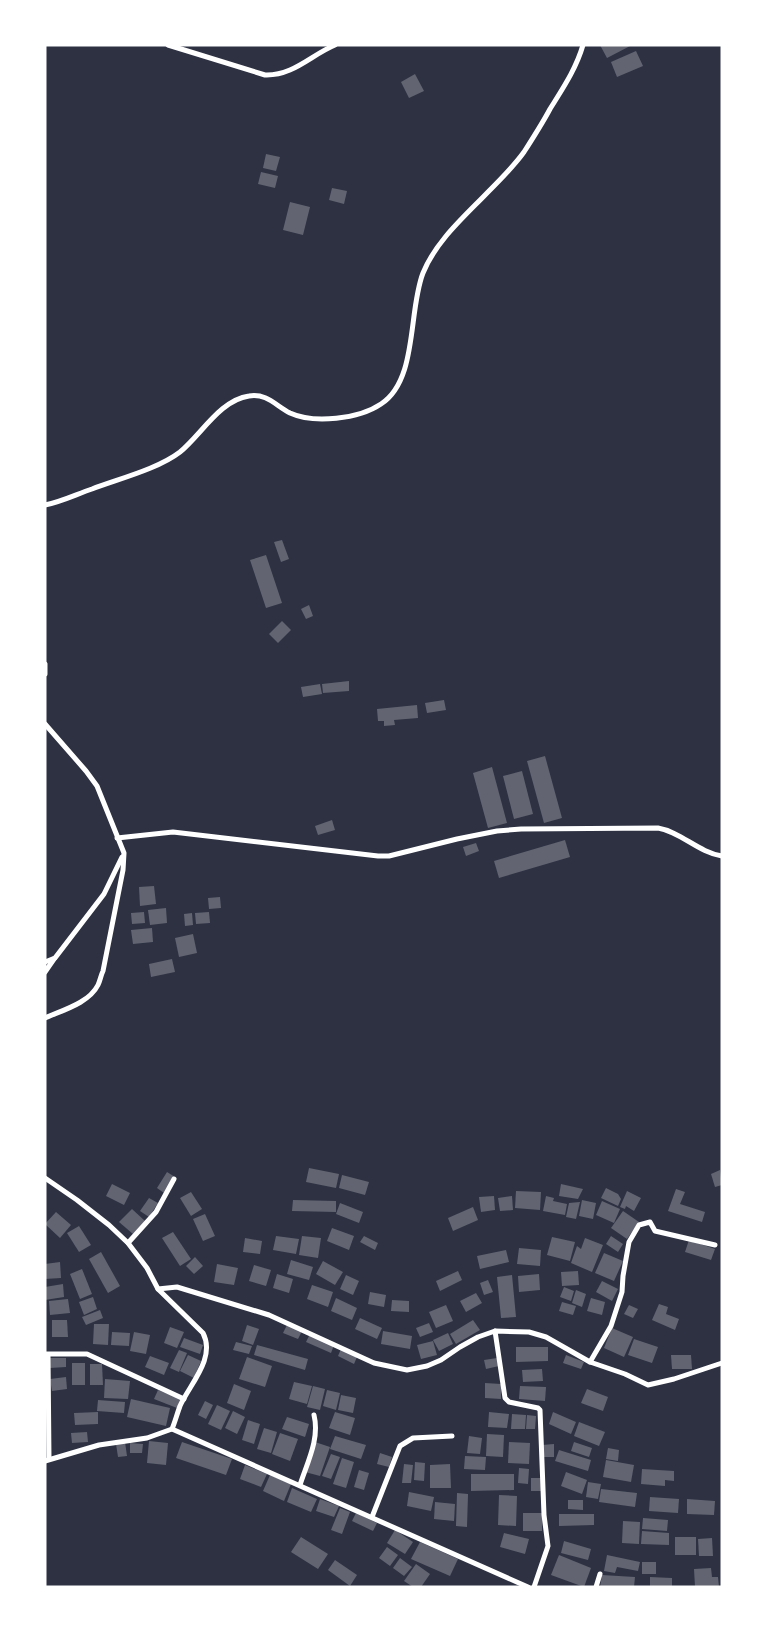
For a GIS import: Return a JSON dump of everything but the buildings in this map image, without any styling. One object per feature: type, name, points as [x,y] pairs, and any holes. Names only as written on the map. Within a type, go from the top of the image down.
[{"type":"street","points":[[168,45],[264,75],[275,75],[294,69],[325,49],[336,45]]},
{"type":"street","points":[[45,505],[166,460],[180,452],[227,405],[240,398],[250,395],[264,396],[289,412],[306,418],[339,418],[359,414],[381,404],[393,394],[400,382],[407,359],[417,295],[423,273],[437,248],[465,214],[523,153],[569,80],[583,45]]},
{"type":"street","points":[[45,664],[45,674]]},
{"type":"street","points":[[45,724],[97,786],[124,853],[119,891],[98,986],[89,996],[74,1006],[45,1018]]},
{"type":"street","points":[[117,838],[181,833],[389,856],[497,831],[657,828],[675,833],[708,852],[722,856]]},
{"type":"street","points":[[45,972],[104,894],[124,853]]},
{"type":"street","points":[[45,963],[55,958]]},
{"type":"street","points":[[45,1178],[109,1225],[128,1243],[147,1268],[158,1289],[203,1333],[208,1348],[203,1364],[180,1407],[172,1429]]},
{"type":"street","points":[[128,1243],[156,1212],[174,1179]]},
{"type":"street","points":[[590,1362],[611,1326],[622,1292],[629,1242],[639,1225],[650,1222],[655,1231],[715,1245]]},
{"type":"street","points":[[158,1289],[177,1287],[269,1315],[374,1363],[407,1370],[427,1366],[441,1360],[478,1337],[495,1331],[529,1332],[546,1337],[590,1362],[648,1384],[674,1380],[722,1363]]},
{"type":"street","points":[[495,1331],[506,1398],[509,1402],[540,1410],[544,1515],[548,1546],[534,1587]]},
{"type":"street","points":[[184,1399],[87,1354],[47,1354],[47,1460],[99,1445],[147,1437],[172,1429],[528,1587]]},
{"type":"street","points":[[300,1485],[315,1439],[314,1415]]},
{"type":"street","points":[[372,1517],[400,1446],[413,1438],[452,1436]]},
{"type":"street","points":[[596,1587],[600,1574]]}]
